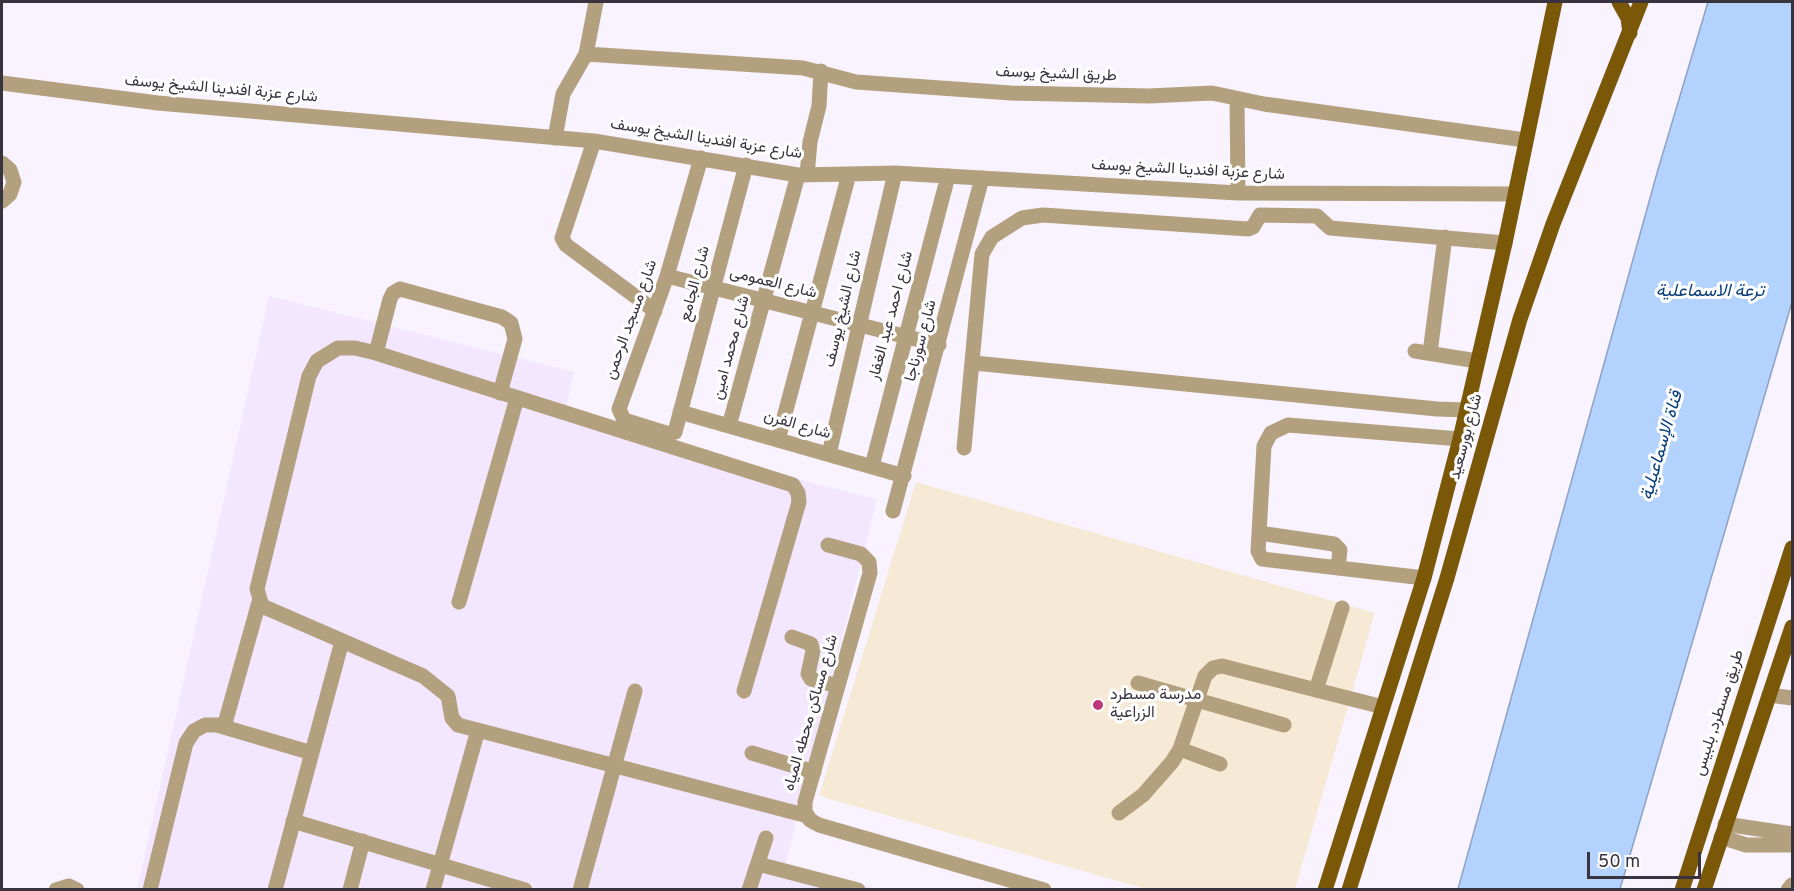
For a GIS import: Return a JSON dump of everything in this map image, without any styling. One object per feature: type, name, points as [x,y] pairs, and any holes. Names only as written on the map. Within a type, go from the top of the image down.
[{"type":"main road","name":"شارع بورسعيد","points":[[1325,890],[1424,578],[1460,439],[1505,243],[1555,2]]},
{"type":"main road","points":[[1619,2],[1628,18],[1630,33]]},
{"type":"main road","name":"شارع بورسعيد","points":[[1349,890],[1454,557],[1520,319],[1552,224],[1641,2]]},
{"type":"main road","name":"طريق مسطرد, بلبيس","points":[[1682,890],[1792,548]]},
{"type":"main road","points":[[1704,890],[1792,627]]},
{"type":"street","points":[[555,138],[563,94],[586,54],[596,2]]},
{"type":"street","name":"طريق الشيخ يوسف","points":[[586,54],[821,71],[856,82],[1011,93],[1149,96],[1212,93],[1237,99],[1525,140]]},
{"type":"street","name":"شارع محمد امين","points":[[729,426],[763,300],[802,175],[819,106],[821,71]]},
{"type":"street","name":"شارع عزبة افندينا الشيخ يوسف","points":[[2,83],[158,103],[594,141],[802,175],[895,173],[1238,193],[1515,194]]},
{"type":"street","points":[[1237,99],[1238,193]]},
{"type":"street","points":[[594,141],[562,238],[566,245],[655,310]]},
{"type":"street","name":"شارع مسجد الرحمن","points":[[680,412],[673,434],[624,420],[618,413],[668,276],[701,158]]},
{"type":"street","points":[[2,164],[10,170],[14,182],[10,194],[2,201]]},
{"type":"street","name":"شارع الجامع","points":[[680,412],[746,165]]},
{"type":"street","name":"شارع الشيخ يوسف","points":[[829,454],[895,173]]},
{"type":"street","points":[[778,440],[849,174]]},
{"type":"street","name":"شارع احمد عبد الغفار","points":[[872,466],[948,176]]},
{"type":"street","name":"شارع سورناجا","points":[[893,512],[982,178]]},
{"type":"street","points":[[964,448],[974,363],[982,254],[987,242],[997,232],[1016,220],[1029,216],[1248,228],[1253,227],[1260,215],[1317,216],[1330,228],[1505,243]]},
{"type":"street","points":[[1445,237],[1423,352],[1478,361]]},
{"type":"street","name":"شارع العمومى","points":[[668,276],[939,345]]},
{"type":"street","points":[[376,353],[391,296],[400,289],[502,317],[511,323],[515,339],[500,393]]},
{"type":"street","points":[[224,727],[259,602],[256,589],[312,368],[323,356],[338,348],[355,348],[376,353],[789,482],[796,488],[799,502],[744,691]]},
{"type":"street","points":[[974,363],[1414,407],[1466,410]]},
{"type":"street","points":[[459,602],[517,398]]},
{"type":"street","name":"شارع الفرن","points":[[680,412],[904,476]]},
{"type":"street","points":[[1424,578],[1262,559],[1258,554],[1264,446],[1278,427],[1293,425],[1460,439]]},
{"type":"street","points":[[1259,533],[1334,544],[1340,550],[1338,568]]},
{"type":"street","name":"شارع مساكن محطه المياه","points":[[828,545],[861,554],[871,567],[805,802],[808,816],[819,825],[1044,890]]},
{"type":"street","points":[[259,602],[267,609],[434,683],[448,696],[455,722],[614,767],[808,816]]},
{"type":"street","points":[[1316,690],[1342,608]]},
{"type":"street","points":[[792,637],[811,644],[813,651],[808,674],[811,679],[838,686]]},
{"type":"street","points":[[275,890],[342,641]]},
{"type":"street","points":[[1119,813],[1154,785],[1180,749],[1204,676],[1217,666],[1383,707]]},
{"type":"street","points":[[1138,683],[1284,725]]},
{"type":"street","points":[[580,890],[635,691]]},
{"type":"street","points":[[1769,695],[1792,698]]},
{"type":"street","points":[[150,890],[189,736],[205,725],[224,727],[312,753]]},
{"type":"street","points":[[433,890],[477,730]]},
{"type":"street","points":[[1180,749],[1220,764]]},
{"type":"street","points":[[752,753],[814,772]]},
{"type":"street","points":[[293,821],[525,890]]},
{"type":"street","points":[[1723,830],[1792,834]]},
{"type":"street","points":[[1723,830],[1746,845],[1792,845]]},
{"type":"street","points":[[749,890],[766,838]]},
{"type":"street","points":[[350,890],[363,842]]},
{"type":"street","points":[[758,864],[858,890]]},
{"type":"street","points":[[1788,890],[1792,885]]},
{"type":"street","points":[[56,890],[69,886],[77,890]]},
{"type":"shaded area","points":[[269,296],[574,372],[563,421],[877,499],[785,866],[879,889],[137,890]]},
{"type":"shaded area","name":"مدرسة مسطرد الزراعية","points":[[916,482],[1375,613],[1295,889],[1146,889],[819,796]]},
{"type":"water","name":"ترعة الاسماعلية","points":[[1708,2],[1792,2],[1792,302],[1620,889],[1458,889],[1657,173]]},
{"type":"place","name":"مدرسة مسطرد الزراعية","points":[[1098,705]]},
{"type":"water label","name":"قناة الإسماعيلية","points":[[1663,446]]}]
